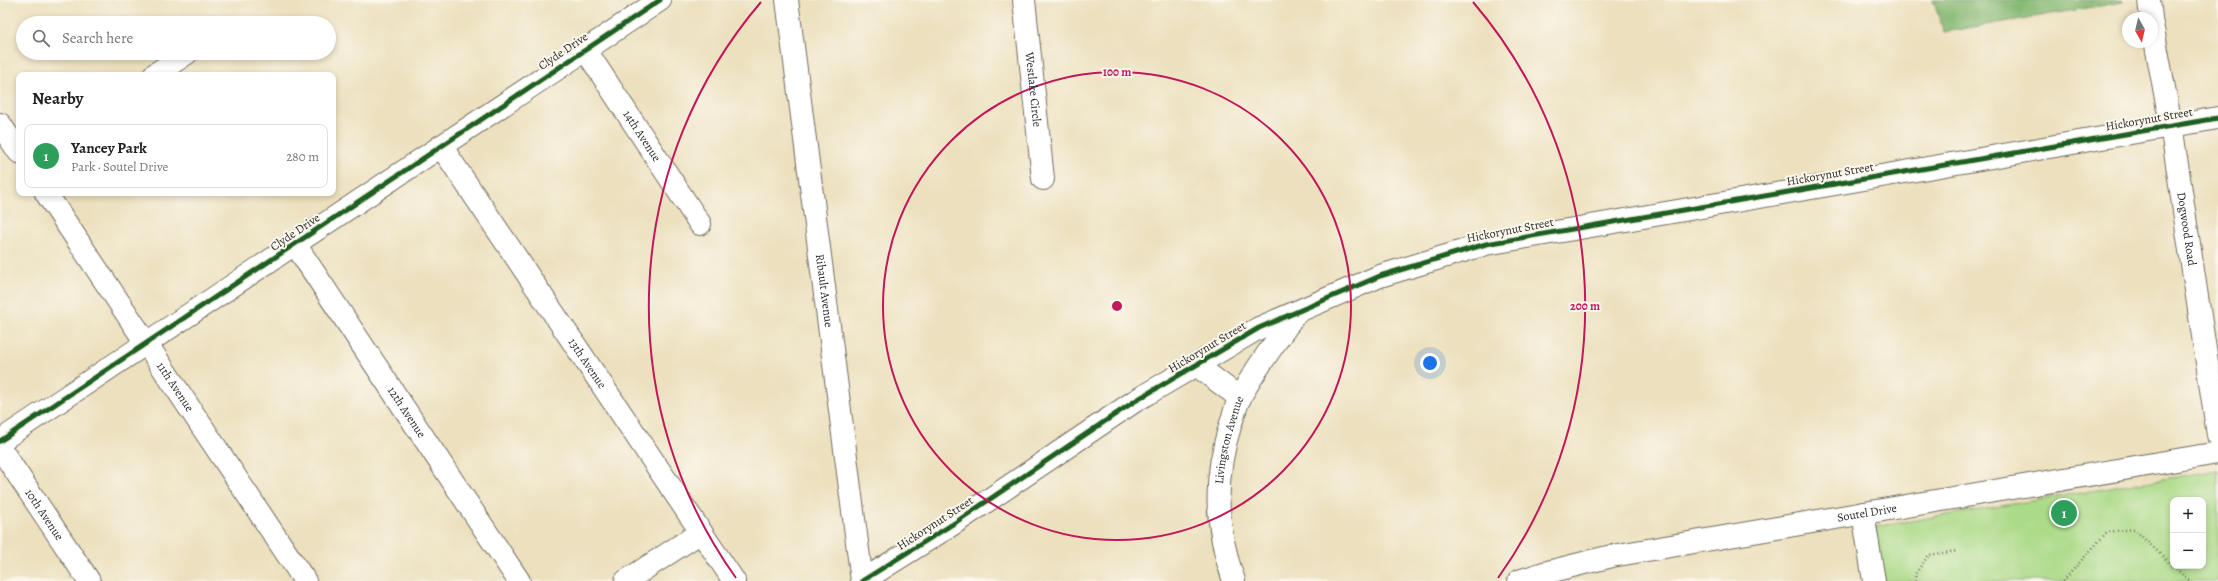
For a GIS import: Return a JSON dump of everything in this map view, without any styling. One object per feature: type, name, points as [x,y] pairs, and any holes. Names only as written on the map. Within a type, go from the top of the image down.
[{"type":"street","name":"Clyde Drive","points":[[0,441],[660,0]]},
{"type":"street","name":"Ribault Avenue","points":[[787,0],[862,581]]},
{"type":"street","name":"Westlake Circle","points":[[1024,0],[1043,179]]},
{"type":"street","points":[[2149,0],[2150,12]]},
{"type":"street","name":"Dogwood Road","points":[[2157,48],[2171,125],[2218,435]]},
{"type":"street","name":"14th Avenue","points":[[585,49],[700,224]]},
{"type":"street","points":[[158,72],[176,60]]},
{"type":"street","name":"Hickorynut Street","points":[[862,581],[956,522],[1135,401],[1196,365],[1259,328],[1296,313],[1337,293],[1380,276],[1486,244],[2218,118]]},
{"type":"street","points":[[0,124],[16,148]]},
{"type":"street","name":"13th Avenue","points":[[441,146],[734,581]]},
{"type":"street","name":"11th Avenue","points":[[48,196],[304,581]]},
{"type":"street","name":"12th Avenue","points":[[295,244],[519,581]]},
{"type":"street","name":"Livingston Avenue","points":[[1234,581],[1226,559],[1218,518],[1218,482],[1224,446],[1240,398],[1296,313]]},
{"type":"street","points":[[1196,365],[1240,398]]},
{"type":"street","name":"10th Avenue","points":[[0,448],[89,581]]},
{"type":"street","name":"Soutel Drive","points":[[1519,581],[1544,573],[1612,556],[2218,453]]},
{"type":"street","points":[[1864,513],[1874,581]]},
{"type":"street","points":[[626,581],[701,532]]},
{"type":"path","points":[[2062,581],[2107,532],[2134,529],[2170,563]]},
{"type":"path","points":[[1916,581],[1915,574],[1929,555],[1957,551]]},
{"type":"path","points":[[2176,569],[2190,581]]},
{"type":"green space","points":[[1933,0],[2122,0],[2123,2],[1944,32]]},
{"type":"green space","points":[[2218,470],[2218,581],[1884,581],[1875,527]]},
{"type":"cycle path","points":[[0,441],[660,0]]},
{"type":"cycle path","points":[[862,581],[956,522],[1135,401],[1259,328],[1380,276],[1486,244],[2218,118]]},
{"type":"place","name":"Yancey Park","points":[[2064,513]]}]
